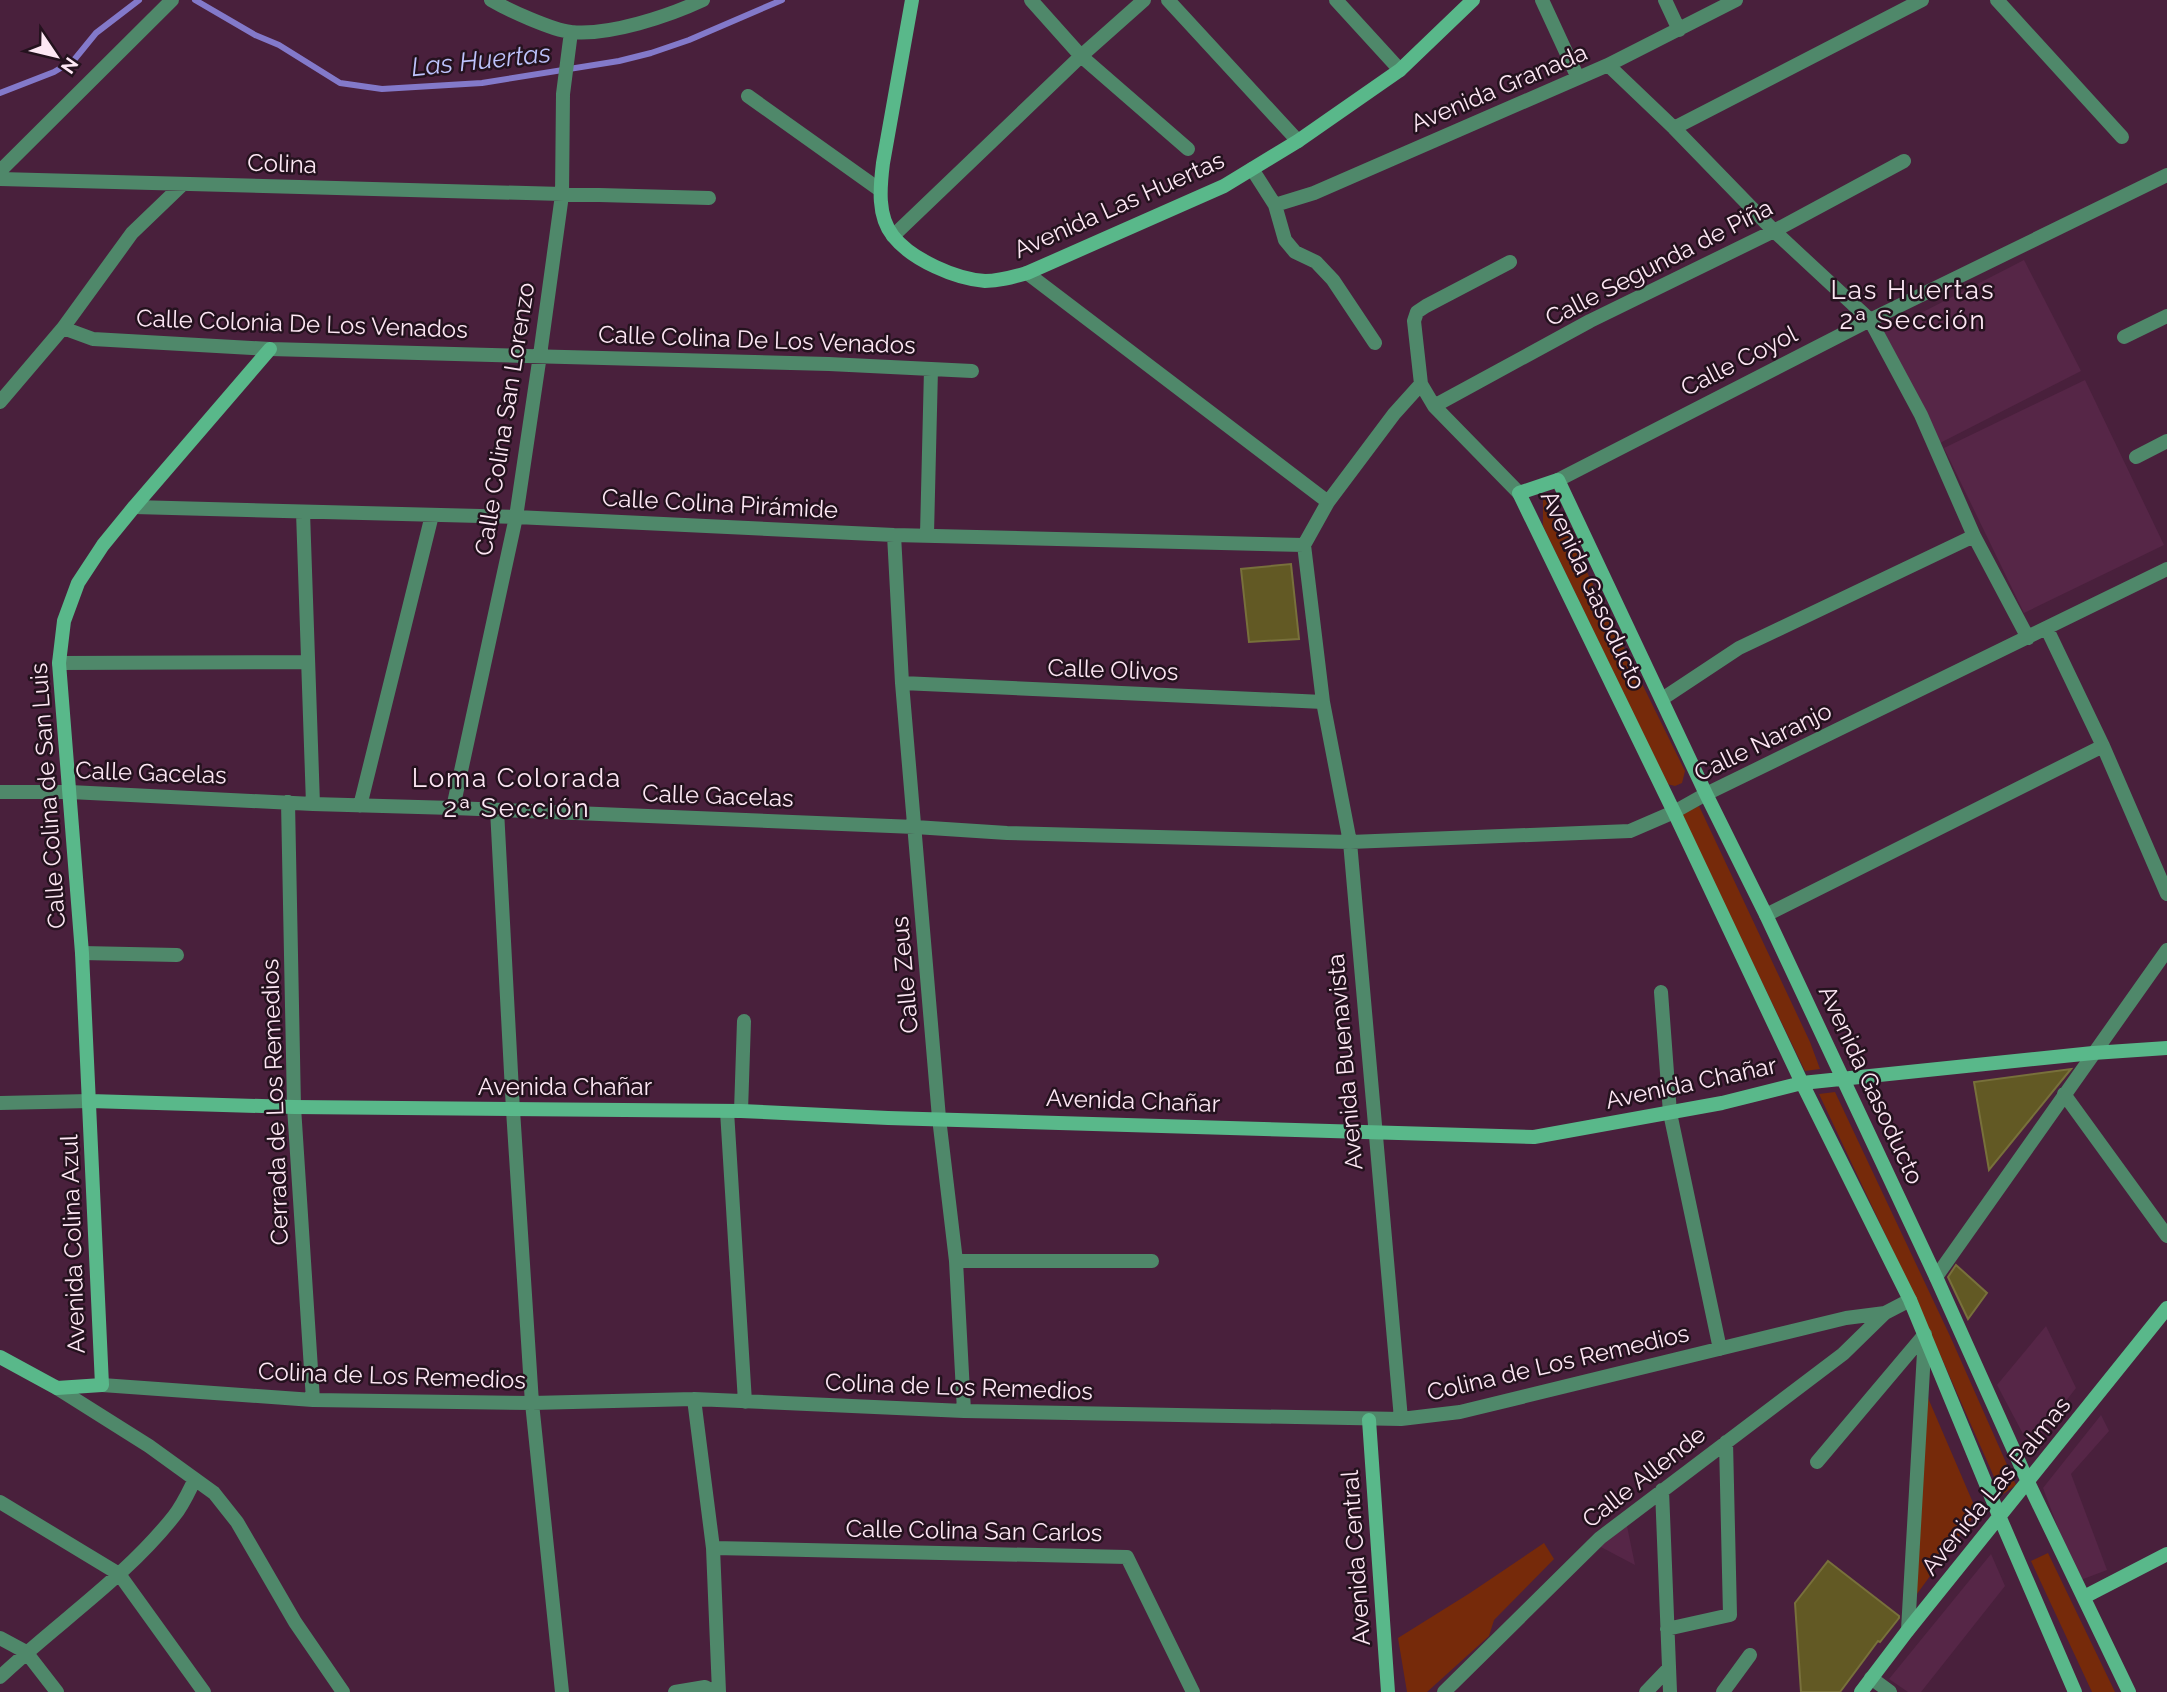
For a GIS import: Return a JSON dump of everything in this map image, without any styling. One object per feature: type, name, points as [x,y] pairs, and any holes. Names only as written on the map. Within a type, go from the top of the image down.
[{"type":"street","points":[[491,0],[569,40],[677,12],[703,0]]},
{"type":"street","points":[[912,0],[880,190],[882,210],[893,236],[1081,56],[1144,0]]},
{"type":"street","points":[[1031,0],[1081,56],[1188,149]]},
{"type":"street","points":[[1168,0],[1298,141]]},
{"type":"street","points":[[1336,0],[1400,70]]},
{"type":"street","name":"Avenida Las Huertas","points":[[893,236],[919,257],[939,269],[959,276],[983,281],[1003,280],[1027,273],[1224,186],[1298,141],[1400,70],[1473,0]]},
{"type":"street","points":[[1542,0],[1578,78]]},
{"type":"street","points":[[1665,0],[1679,30]]},
{"type":"street","name":"Avenida Granada","points":[[1275,205],[1314,193],[1608,65],[1736,0]]},
{"type":"street","points":[[1674,128],[1922,0]]},
{"type":"street","points":[[1997,0],[2122,137]]},
{"type":"street","points":[[0,171],[171,1]]},
{"type":"street","name":"Calle Colina San Lorenzo","points":[[453,808],[516,517],[562,195],[563,94],[569,40]]},
{"type":"street","points":[[1608,65],[1674,128],[1774,231],[1870,320],[1921,415],[1974,536],[2028,638]]},
{"type":"street","points":[[748,96],[880,190]]},
{"type":"street","name":"Calle Segunda de Piña","points":[[1434,407],[1590,321],[1774,231],[1904,161]]},
{"type":"street","points":[[1252,169],[1275,205],[1285,240],[1295,252],[1316,262],[1333,280],[1376,343]]},
{"type":"street","name":"Colina","points":[[0,179],[709,198]]},
{"type":"street","name":"Calle Coyol","points":[[1558,480],[1870,320],[2165,180]]},
{"type":"street","points":[[0,402],[64,328],[132,233],[184,184]]},
{"type":"street","points":[[1510,262],[1417,312],[1414,321],[1421,384],[1434,407],[1519,493]]},
{"type":"street","points":[[1027,273],[1328,502]]},
{"type":"street","points":[[2124,337],[2167,316]]},
{"type":"street","name":"Calle Colonia De Los Venados","points":[[64,328],[93,339],[270,349],[540,355]]},
{"type":"street","name":"Calle Colina de San Luis","points":[[90,1101],[82,953],[59,663],[64,621],[78,583],[103,545],[270,349]]},
{"type":"street","name":"Calle Colina De Los Venados","points":[[540,355],[972,371]]},
{"type":"street","points":[[927,534],[931,369]]},
{"type":"street","points":[[1304,545],[1328,502],[1394,414],[1421,384]]},
{"type":"street","points":[[2136,457],[2167,440]]},
{"type":"street","name":"Avenida Gasoducto","points":[[2076,1692],[2000,1518],[1910,1300],[1801,1083],[1674,812],[1519,493],[1558,480],[1766,915],[1936,1277],[2028,1482],[2129,1692]]},
{"type":"street","name":"Calle Colina Pirámide","points":[[134,507],[516,517],[894,535],[1304,545]]},
{"type":"street","points":[[303,512],[313,804]]},
{"type":"street","points":[[360,806],[432,515]]},
{"type":"street","name":"Calle Zeus","points":[[894,535],[902,683],[939,1118],[956,1261],[964,1411]]},
{"type":"street","points":[[1662,699],[1739,648],[1974,536]]},
{"type":"street","name":"Avenida Buenavista","points":[[1304,545],[1323,702],[1350,842],[1401,1419]]},
{"type":"street","name":"Calle Naranjo","points":[[1350,842],[1630,831],[1674,812],[2167,569]]},
{"type":"street","points":[[2047,629],[2103,746],[2167,894]]},
{"type":"street","points":[[59,663],[307,662]]},
{"type":"street","name":"Calle Olivos","points":[[902,683],[1323,702]]},
{"type":"street","points":[[1766,915],[2103,746]]},
{"type":"street","name":"Calle Gacelas","points":[[0,792],[70,792],[1007,833],[1350,842]]},
{"type":"street","name":"Cerrada de Los Remedios","points":[[288,802],[295,1107],[313,1399]]},
{"type":"street","points":[[497,810],[532,1403],[562,1692]]},
{"type":"street","points":[[1936,1277],[2167,950]]},
{"type":"street","points":[[82,953],[177,955]]},
{"type":"street","points":[[1661,992],[1670,1113],[1720,1349]]},
{"type":"street","points":[[744,1021],[734,1111],[745,1402]]},
{"type":"street","name":"Avenida Chañar","points":[[90,1101],[295,1107],[734,1111],[1534,1137],[1722,1103],[1801,1083],[2167,1048]]},
{"type":"street","points":[[2064,1094],[2167,1236]]},
{"type":"street","points":[[0,1103],[90,1101]]},
{"type":"street","name":"Avenida Colina Azul","points":[[90,1101],[102,1385]]},
{"type":"street","points":[[956,1261],[1152,1261]]},
{"type":"street","name":"Colina de Los Remedios","points":[[57,1388],[102,1385],[313,1399],[532,1403],[694,1399],[964,1411],[1401,1419],[1460,1412],[1846,1318],[1885,1313],[1910,1300]]},
{"type":"street","name":"Avenida Las Palmas","points":[[1861,1692],[2167,1308]]},
{"type":"street","name":"Calle Allende","points":[[1444,1692],[1600,1538],[1843,1354],[1885,1313]]},
{"type":"street","points":[[1817,1462],[1925,1334]]},
{"type":"street","points":[[1908,1630],[1925,1334]]},
{"type":"street","points":[[0,1357],[57,1388],[214,1493],[237,1522],[295,1622],[343,1692]]},
{"type":"street","points":[[675,1692],[705,1687],[717,1692],[713,1548],[694,1399]]},
{"type":"street","name":"Avenida Central","points":[[1369,1420],[1388,1692]]},
{"type":"street","points":[[1667,1629],[1730,1615],[1726,1442]]},
{"type":"street","points":[[0,1677],[151,1543],[176,1514],[195,1479]]},
{"type":"street","points":[[1662,1490],[1670,1692]]},
{"type":"street","points":[[0,1502],[119,1574],[204,1692]]},
{"type":"street","name":"Calle Colina San Carlos","points":[[713,1548],[1127,1557],[1194,1692]]},
{"type":"street","points":[[2084,1597],[2167,1554]]},
{"type":"street","points":[[0,1638],[26,1652],[57,1692]]},
{"type":"street","points":[[1723,1692],[1751,1655]]},
{"type":"street","points":[[1646,1692],[1669,1668]]},
{"type":"street","points":[[1871,1678],[1890,1692]]},
{"type":"shaded area","points":[[2024,260],[2081,371],[1940,443],[1884,332]]},
{"type":"shaded area","points":[[2085,380],[2164,545],[2024,613],[1944,448]]},
{"type":"shaded area","points":[[1546,494],[1553,503],[1685,771],[1682,783],[1675,786],[1667,784],[1543,526],[1543,501]]},
{"type":"shaded area","points":[[1699,806],[1810,1042],[1820,1069],[1805,1071],[1684,821],[1682,813]]},
{"type":"shaded area","points":[[1835,1092],[1950,1336],[2016,1485],[2002,1495],[1912,1291],[1819,1094]]},
{"type":"shaded area","points":[[2046,1326],[2076,1388],[2030,1447],[1997,1385]]},
{"type":"shaded area","points":[[1925,1391],[1977,1512],[1914,1598]]},
{"type":"shaded area","points":[[2101,1415],[2109,1431],[2071,1474],[2107,1570],[2078,1581],[2043,1488]]},
{"type":"shaded area","points":[[1626,1521],[1635,1565],[1599,1546]]},
{"type":"shaded area","points":[[1544,1543],[1554,1559],[1494,1620],[1489,1636],[1427,1692],[1407,1692],[1398,1638]]},
{"type":"shaded area","points":[[2048,1553],[2115,1692],[2092,1692],[2031,1561]]},
{"type":"shaded area","points":[[1991,1554],[2005,1586],[1921,1692],[1908,1692],[1889,1679]]},
{"type":"building","points":[[1291,564],[1299,639],[1249,642],[1241,569]]},
{"type":"building","points":[[2071,1069],[1989,1170],[1974,1082]]},
{"type":"building","points":[[1956,1265],[1987,1293],[1968,1319],[1948,1277]]},
{"type":"building","points":[[1828,1561],[1899,1618],[1840,1692],[1801,1692],[1795,1603]]},
{"type":"waterway","name":"Las Huertas","points":[[0,93],[54,72],[74,60],[96,33],[139,0]]},
{"type":"waterway","name":"Las Huertas","points":[[195,0],[255,35],[279,45],[340,83],[382,89],[482,83],[619,61],[689,40],[782,0]]},
{"type":"district","name":"Las Huertas 2ª Sección","points":[[1913,305]]},
{"type":"district","name":"Loma Colorada 2ª Sección","points":[[517,793]]}]
